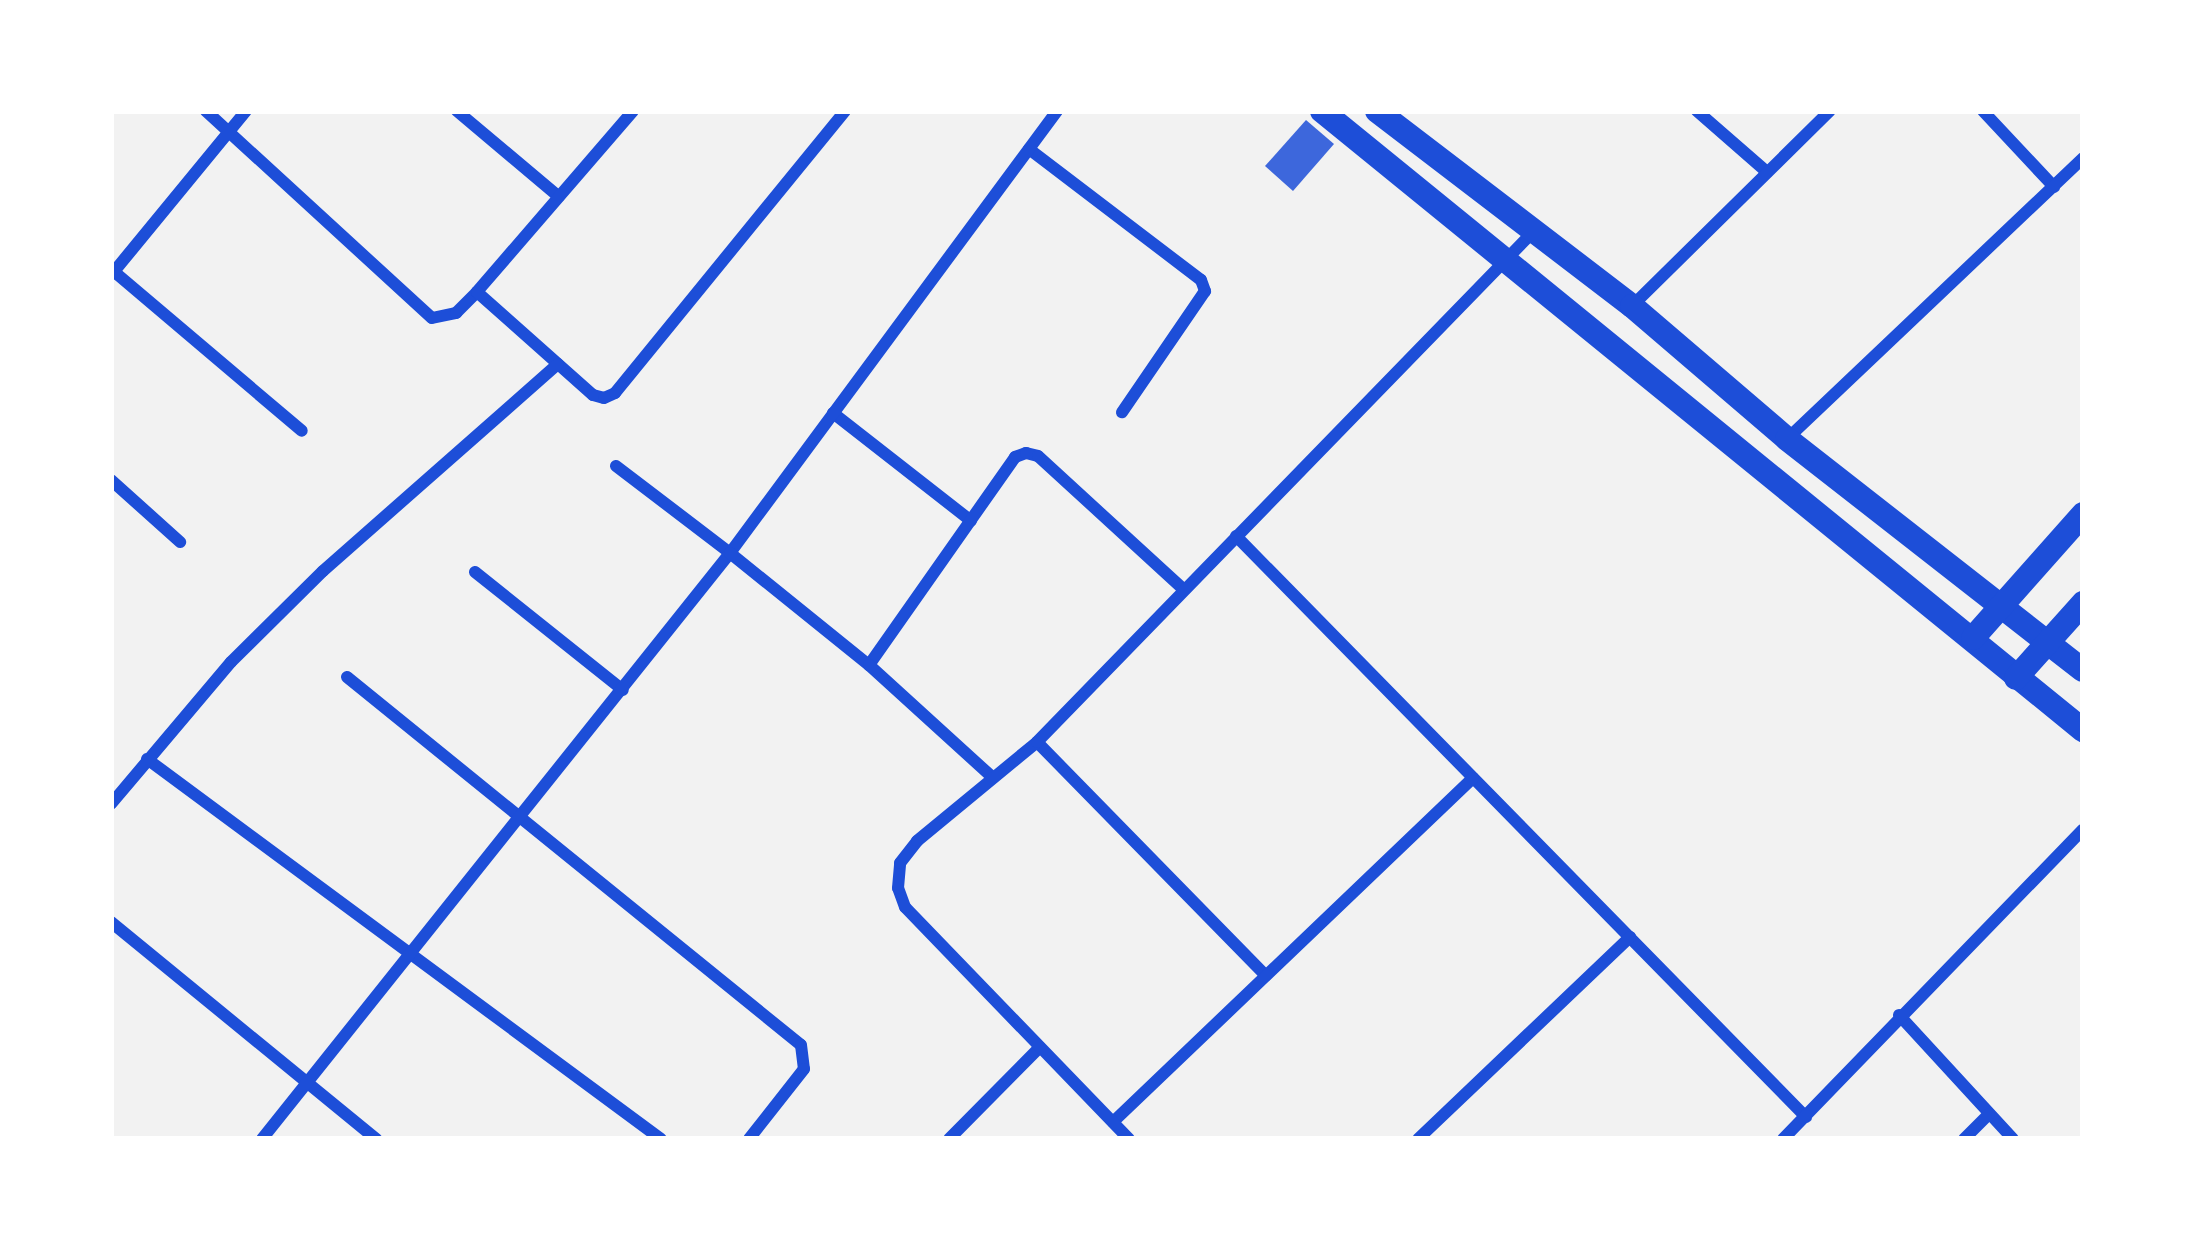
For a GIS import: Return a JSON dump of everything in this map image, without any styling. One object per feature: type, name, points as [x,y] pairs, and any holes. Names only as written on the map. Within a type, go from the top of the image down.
[{"type":"main road","points":[[1322,111],[2083,730]]},
{"type":"main road","points":[[1377,111],[1632,306],[1787,439],[2083,670]]},
{"type":"main road","points":[[1973,638],[2083,514]]},
{"type":"main road","points":[[2016,678],[2083,603]]},
{"type":"street","points":[[206,111],[432,318],[456,313],[477,292],[633,111]]},
{"type":"street","points":[[246,111],[112,272],[302,431]]},
{"type":"street","points":[[457,111],[559,197]]},
{"type":"street","points":[[477,292],[593,395],[615,393],[845,111]]},
{"type":"street","points":[[262,1139],[413,956],[730,553],[1057,111]]},
{"type":"street","points":[[1697,111],[1767,172]]},
{"type":"street","points":[[1632,306],[1830,111]]},
{"type":"street","points":[[1983,111],[2054,187]]},
{"type":"street","points":[[1029,149],[1201,280],[1205,291],[1122,412]]},
{"type":"street","points":[[1787,439],[2083,158]]},
{"type":"street","points":[[1129,1139],[905,907],[898,888],[900,863],[917,841],[1037,742],[1534,231]]},
{"type":"street","points":[[111,804],[231,662],[323,571],[558,364]]},
{"type":"street","points":[[833,413],[971,521]]},
{"type":"street","points":[[869,665],[1015,457],[1038,456],[1184,590]]},
{"type":"street","points":[[616,466],[869,665],[991,776]]},
{"type":"street","points":[[111,480],[180,542]]},
{"type":"street","points":[[1236,536],[1806,1117]]},
{"type":"street","points":[[475,572],[622,690]]},
{"type":"street","points":[[347,677],[801,1045],[804,1069],[749,1139]]},
{"type":"street","points":[[1037,742],[1265,976]]},
{"type":"street","points":[[147,759],[661,1139]]},
{"type":"street","points":[[1113,1122],[1473,778]]},
{"type":"street","points":[[1784,1139],[2083,829]]},
{"type":"street","points":[[111,922],[304,1085],[376,1139]]},
{"type":"street","points":[[1418,1139],[1630,937]]},
{"type":"street","points":[[1899,1015],[2013,1139]]},
{"type":"street","points":[[949,1139],[1040,1047]]},
{"type":"street","points":[[1964,1139],[1989,1114]]},
{"type":"building","points":[[1306,120],[1334,144],[1293,191],[1265,166]]}]
